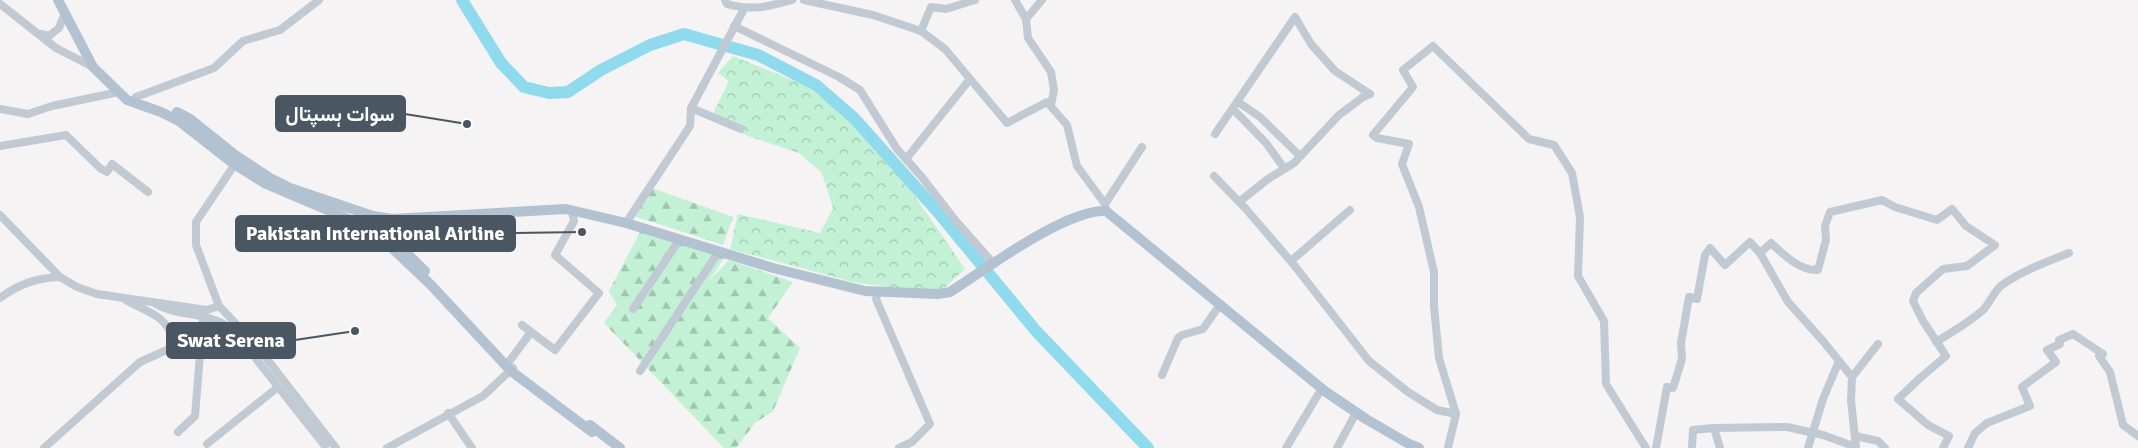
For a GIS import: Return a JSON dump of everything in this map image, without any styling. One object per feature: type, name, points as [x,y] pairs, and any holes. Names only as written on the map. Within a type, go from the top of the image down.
[{"type":"main road","points":[[58,0],[93,67],[127,100],[179,120],[266,184],[373,216],[392,219],[468,213],[572,210],[626,223],[773,268],[865,291],[938,294],[950,292],[1025,244],[1072,217],[1105,208],[1219,306],[1322,388],[1356,413],[1411,447]]},
{"type":"main road","points":[[119,92],[160,105],[190,119],[237,161]]},
{"type":"main road","points":[[297,194],[366,225],[382,229]]},
{"type":"main road","points":[[373,216],[382,229],[445,291],[476,332]]},
{"type":"main road","points":[[366,225],[431,285],[511,367],[619,448]]},
{"type":"street","points":[[136,97],[214,68],[243,40],[280,30],[319,0]]},
{"type":"street","points":[[725,0],[727,4],[748,8],[762,8],[792,0]]},
{"type":"street","points":[[626,223],[690,126],[691,108],[734,27],[755,0]]},
{"type":"street","points":[[804,0],[873,15],[921,31],[945,49],[1007,123],[1047,102],[1067,125],[1077,166],[1105,208],[1142,147]]},
{"type":"street","points":[[921,31],[931,7],[946,9],[975,0]]},
{"type":"street","points":[[1015,0],[1026,19],[1028,38],[1051,72],[1054,90],[1051,105]]},
{"type":"street","points":[[1026,19],[1042,0]]},
{"type":"street","points":[[0,4],[56,48],[93,67]]},
{"type":"street","points":[[36,33],[49,36],[59,28],[65,13]]},
{"type":"street","points":[[1215,134],[1295,17],[1311,44],[1335,71],[1370,94],[1363,96],[1340,115],[1300,156],[1239,202]]},
{"type":"street","points":[[734,27],[839,76],[860,90],[897,149],[994,264]]},
{"type":"street","points":[[1448,448],[1456,414],[1439,358],[1434,307],[1434,272],[1420,207],[1402,164],[1409,144],[1377,138],[1373,135],[1413,88],[1403,70],[1434,47],[1529,139],[1554,145],[1572,173],[1580,216],[1578,276],[1604,321],[1606,384],[1646,448]]},
{"type":"street","points":[[906,159],[970,79]]},
{"type":"street","points":[[0,109],[28,114],[52,106],[119,92]]},
{"type":"street","points":[[1236,105],[1260,117],[1300,156]]},
{"type":"street","points":[[1236,105],[1284,168]]},
{"type":"street","points":[[691,108],[741,130]]},
{"type":"street","points":[[0,146],[66,135],[101,169],[107,172],[112,164],[148,192]]},
{"type":"street","points":[[237,161],[196,222],[196,245],[219,306],[256,345],[328,446]]},
{"type":"street","points":[[1214,176],[1290,261],[1369,361],[1408,392],[1437,410],[1456,414]]},
{"type":"street","points":[[1760,253],[1771,243],[1785,256],[1808,270],[1818,270],[1826,240],[1825,226],[1830,212],[1882,200],[1895,207],[1937,220],[1952,210],[1966,226],[1995,245],[1967,266],[1943,269],[1916,293],[1913,301],[1946,356],[1898,399],[1928,425],[1950,436],[1943,448]]},
{"type":"street","points":[[522,325],[556,350],[600,293],[555,255],[574,221],[572,210]]},
{"type":"street","points":[[1290,261],[1350,210]]},
{"type":"street","points":[[0,215],[60,277],[76,287],[97,294],[154,303],[207,310],[219,306]]},
{"type":"street","points":[[632,309],[680,239]]},
{"type":"street","points":[[1656,448],[1667,387],[1673,388],[1682,359],[1681,342],[1689,298],[1697,300],[1705,255],[1710,248],[1725,264],[1750,242],[1760,253],[1788,302],[1852,377]]},
{"type":"street","points":[[640,371],[719,251]]},
{"type":"street","points":[[1936,342],[1982,311],[1992,300],[1996,290],[2003,284],[2033,267],[2069,253]]},
{"type":"street","points":[[0,298],[14,287],[40,278],[60,277]]},
{"type":"street","points":[[878,291],[876,299],[930,424],[913,445],[899,448]]},
{"type":"street","points":[[45,448],[140,362],[169,349],[174,340],[168,326],[152,313],[122,298]]},
{"type":"street","points":[[154,303],[166,310],[202,317],[223,324],[238,336],[328,446]]},
{"type":"street","points":[[1162,375],[1178,338],[1203,329],[1219,306]]},
{"type":"street","points":[[178,432],[195,416],[202,317]]},
{"type":"street","points":[[387,448],[483,396],[511,367],[531,332]]},
{"type":"street","points":[[1968,448],[1975,433],[1987,423],[2030,406],[2022,387],[2056,362],[2047,350],[2060,344],[2059,340],[2073,334],[2103,354],[2099,356],[2110,372],[2123,425],[2138,436]]},
{"type":"street","points":[[1692,448],[1693,430],[1787,427],[1812,432],[1856,447],[1851,400],[1852,377],[1878,344]]},
{"type":"street","points":[[1808,448],[1812,432],[1839,361]]},
{"type":"street","points":[[207,444],[278,387]]},
{"type":"street","points":[[1286,448],[1322,388]]},
{"type":"street","points":[[1337,448],[1356,413]]},
{"type":"street","points":[[448,414],[472,448]]},
{"type":"street","points":[[1714,428],[1720,448]]},
{"type":"street","points":[[1856,436],[1878,441],[1885,448]]},
{"type":"green space","points":[[733,56],[805,85],[877,141],[965,269],[938,294],[853,282],[730,249],[738,214],[820,233],[833,208],[822,173],[799,153],[748,136],[711,118],[729,81],[718,73]]},
{"type":"green space","points":[[652,188],[733,217],[723,245],[634,216]]},
{"type":"green space","points":[[640,232],[724,258],[709,281],[729,260],[793,282],[768,318],[800,348],[773,411],[755,423],[736,448],[724,448],[604,323],[617,305],[609,291]]},
{"type":"waterway","points":[[462,0],[501,63],[524,87],[549,93],[568,92],[601,70],[650,45],[684,34],[758,55],[816,85],[854,118],[937,211],[1036,331],[1148,448]]},
{"type":"place","name":"سوات ہسپتال","points":[[467,124]]},
{"type":"place","name":"Pakistan International Airline","points":[[582,232]]},
{"type":"place","name":"Swat Serena","points":[[355,331]]}]
